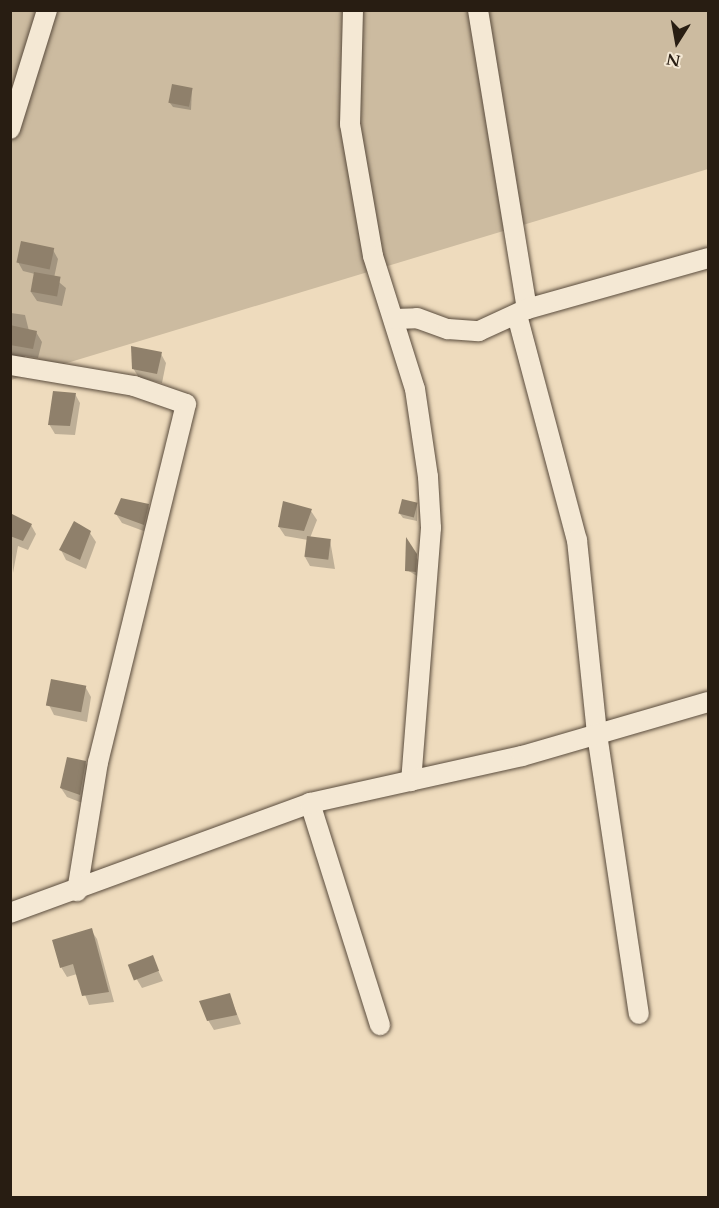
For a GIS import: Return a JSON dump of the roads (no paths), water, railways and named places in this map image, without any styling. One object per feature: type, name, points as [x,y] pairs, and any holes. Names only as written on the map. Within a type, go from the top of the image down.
[{"type":"street","points":[[10,129],[47,10]]},
{"type":"street","points":[[353,10],[350,124],[373,256],[394,319],[423,433],[431,528],[411,781]]},
{"type":"street","points":[[478,10],[522,312],[573,519],[597,734],[639,1014]]},
{"type":"street","points":[[394,319],[417,318],[448,330],[479,331],[522,312],[708,258]]},
{"type":"street","points":[[10,365],[134,386],[186,404],[98,762],[77,891]]},
{"type":"street","points":[[10,913],[77,891],[310,803],[411,781],[597,734],[708,702]]},
{"type":"street","points":[[310,803],[380,1025]]}]
